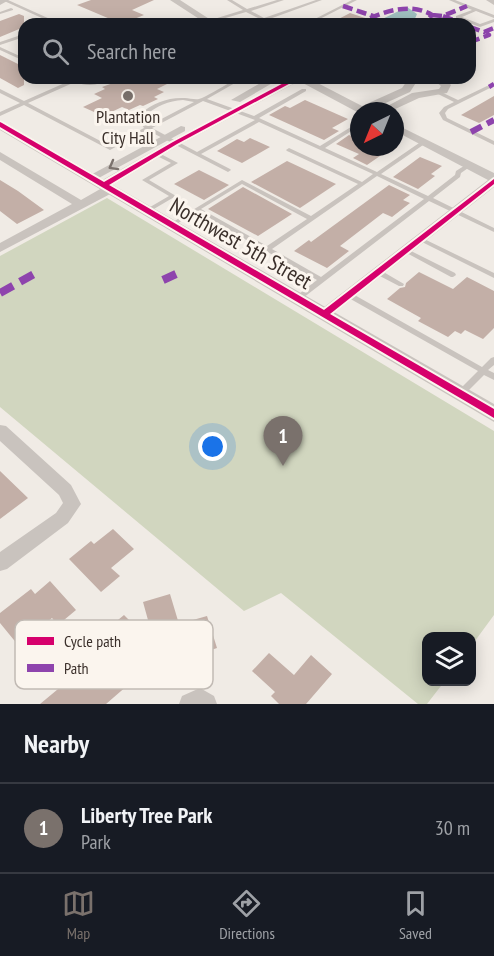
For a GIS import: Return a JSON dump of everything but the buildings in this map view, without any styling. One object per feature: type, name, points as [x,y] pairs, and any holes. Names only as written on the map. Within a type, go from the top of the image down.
[{"type":"street","points":[[0,2],[5,0]]},
{"type":"street","points":[[174,0],[200,18]]},
{"type":"street","points":[[489,0],[494,2]]},
{"type":"street","points":[[0,248],[81,204],[101,184],[164,137],[224,108],[266,84]]},
{"type":"street","points":[[101,184],[288,84]]},
{"type":"street","points":[[311,84],[350,104]]},
{"type":"street","points":[[381,102],[406,90],[408,84]]},
{"type":"street","points":[[402,102],[416,95],[439,93],[446,88],[445,84]]},
{"type":"street","name":"Northwest 5th Street","points":[[0,124],[494,414]]},
{"type":"street","points":[[324,314],[494,179],[404,132]]},
{"type":"street","points":[[0,155],[81,204]]},
{"type":"street","points":[[0,431],[65,490],[72,504],[62,518],[0,563]]},
{"type":"lane","points":[[5,0],[46,18]]},
{"type":"lane","points":[[229,0],[260,18]]},
{"type":"lane","points":[[224,18],[282,0]]},
{"type":"lane","points":[[270,18],[320,0]]},
{"type":"lane","points":[[319,18],[355,0]]},
{"type":"lane","points":[[451,0],[494,19]]},
{"type":"lane","points":[[0,13],[11,9]]},
{"type":"lane","points":[[460,18],[458,17],[476,10]]},
{"type":"lane","points":[[476,24],[480,26],[494,19]]},
{"type":"lane","points":[[0,46],[18,37]]},
{"type":"lane","points":[[0,46],[18,56]]},
{"type":"lane","points":[[0,114],[66,84]]},
{"type":"lane","points":[[0,91],[110,148],[231,84]]},
{"type":"lane","points":[[489,87],[443,110],[442,116],[494,143]]},
{"type":"lane","points":[[197,154],[304,90]]},
{"type":"lane","points":[[439,93],[458,102]]},
{"type":"lane","points":[[228,170],[147,129],[142,120],[143,114],[171,99],[201,100],[236,111],[321,148],[494,230]]},
{"type":"lane","points":[[321,148],[350,130]]},
{"type":"lane","points":[[267,249],[424,142]]},
{"type":"lane","points":[[289,150],[362,184]]},
{"type":"lane","points":[[147,211],[173,196],[145,180],[175,163],[157,154]]},
{"type":"lane","points":[[297,299],[458,176],[458,172],[470,165]]},
{"type":"lane","points":[[171,225],[242,182],[312,219]]},
{"type":"lane","points":[[197,209],[321,280]]},
{"type":"lane","points":[[420,239],[494,276]]},
{"type":"lane","points":[[405,250],[453,275]]},
{"type":"lane","points":[[378,272],[401,284]]},
{"type":"lane","points":[[349,295],[494,377]]},
{"type":"lane","points":[[460,394],[494,360]]},
{"type":"green space","points":[[107,198],[494,431],[494,615],[476,640],[476,632],[422,632],[422,686],[441,686],[427,704],[418,704],[281,593],[244,611],[0,407],[0,256]]},
{"type":"water","points":[[407,7],[417,14],[415,18],[384,18]]},
{"type":"marked path","points":[[343,6],[373,16]]},
{"type":"marked path","points":[[432,15],[443,16],[467,6]]},
{"type":"marked path","points":[[370,18],[405,9],[424,11],[432,15],[429,18]]},
{"type":"marked path","points":[[443,16],[448,18]]},
{"type":"marked path","points":[[476,29],[484,32],[494,28]]},
{"type":"marked path","points":[[476,40],[489,35],[486,34]]},
{"type":"marked path","points":[[489,87],[494,84]]},
{"type":"marked path","points":[[471,132],[494,120]]},
{"type":"marked path","points":[[0,293],[34,274]]},
{"type":"marked path","points":[[163,280],[176,274]]},
{"type":"cycle path","points":[[103,185],[175,143],[286,84]]},
{"type":"cycle path","points":[[0,124],[494,414]]},
{"type":"cycle path","points":[[324,314],[494,181]]},
{"type":"place","name":"Plantation City Hall","points":[[128,96]]},
{"type":"place","name":"Liberty Tree Park","points":[[283,466]]}]
